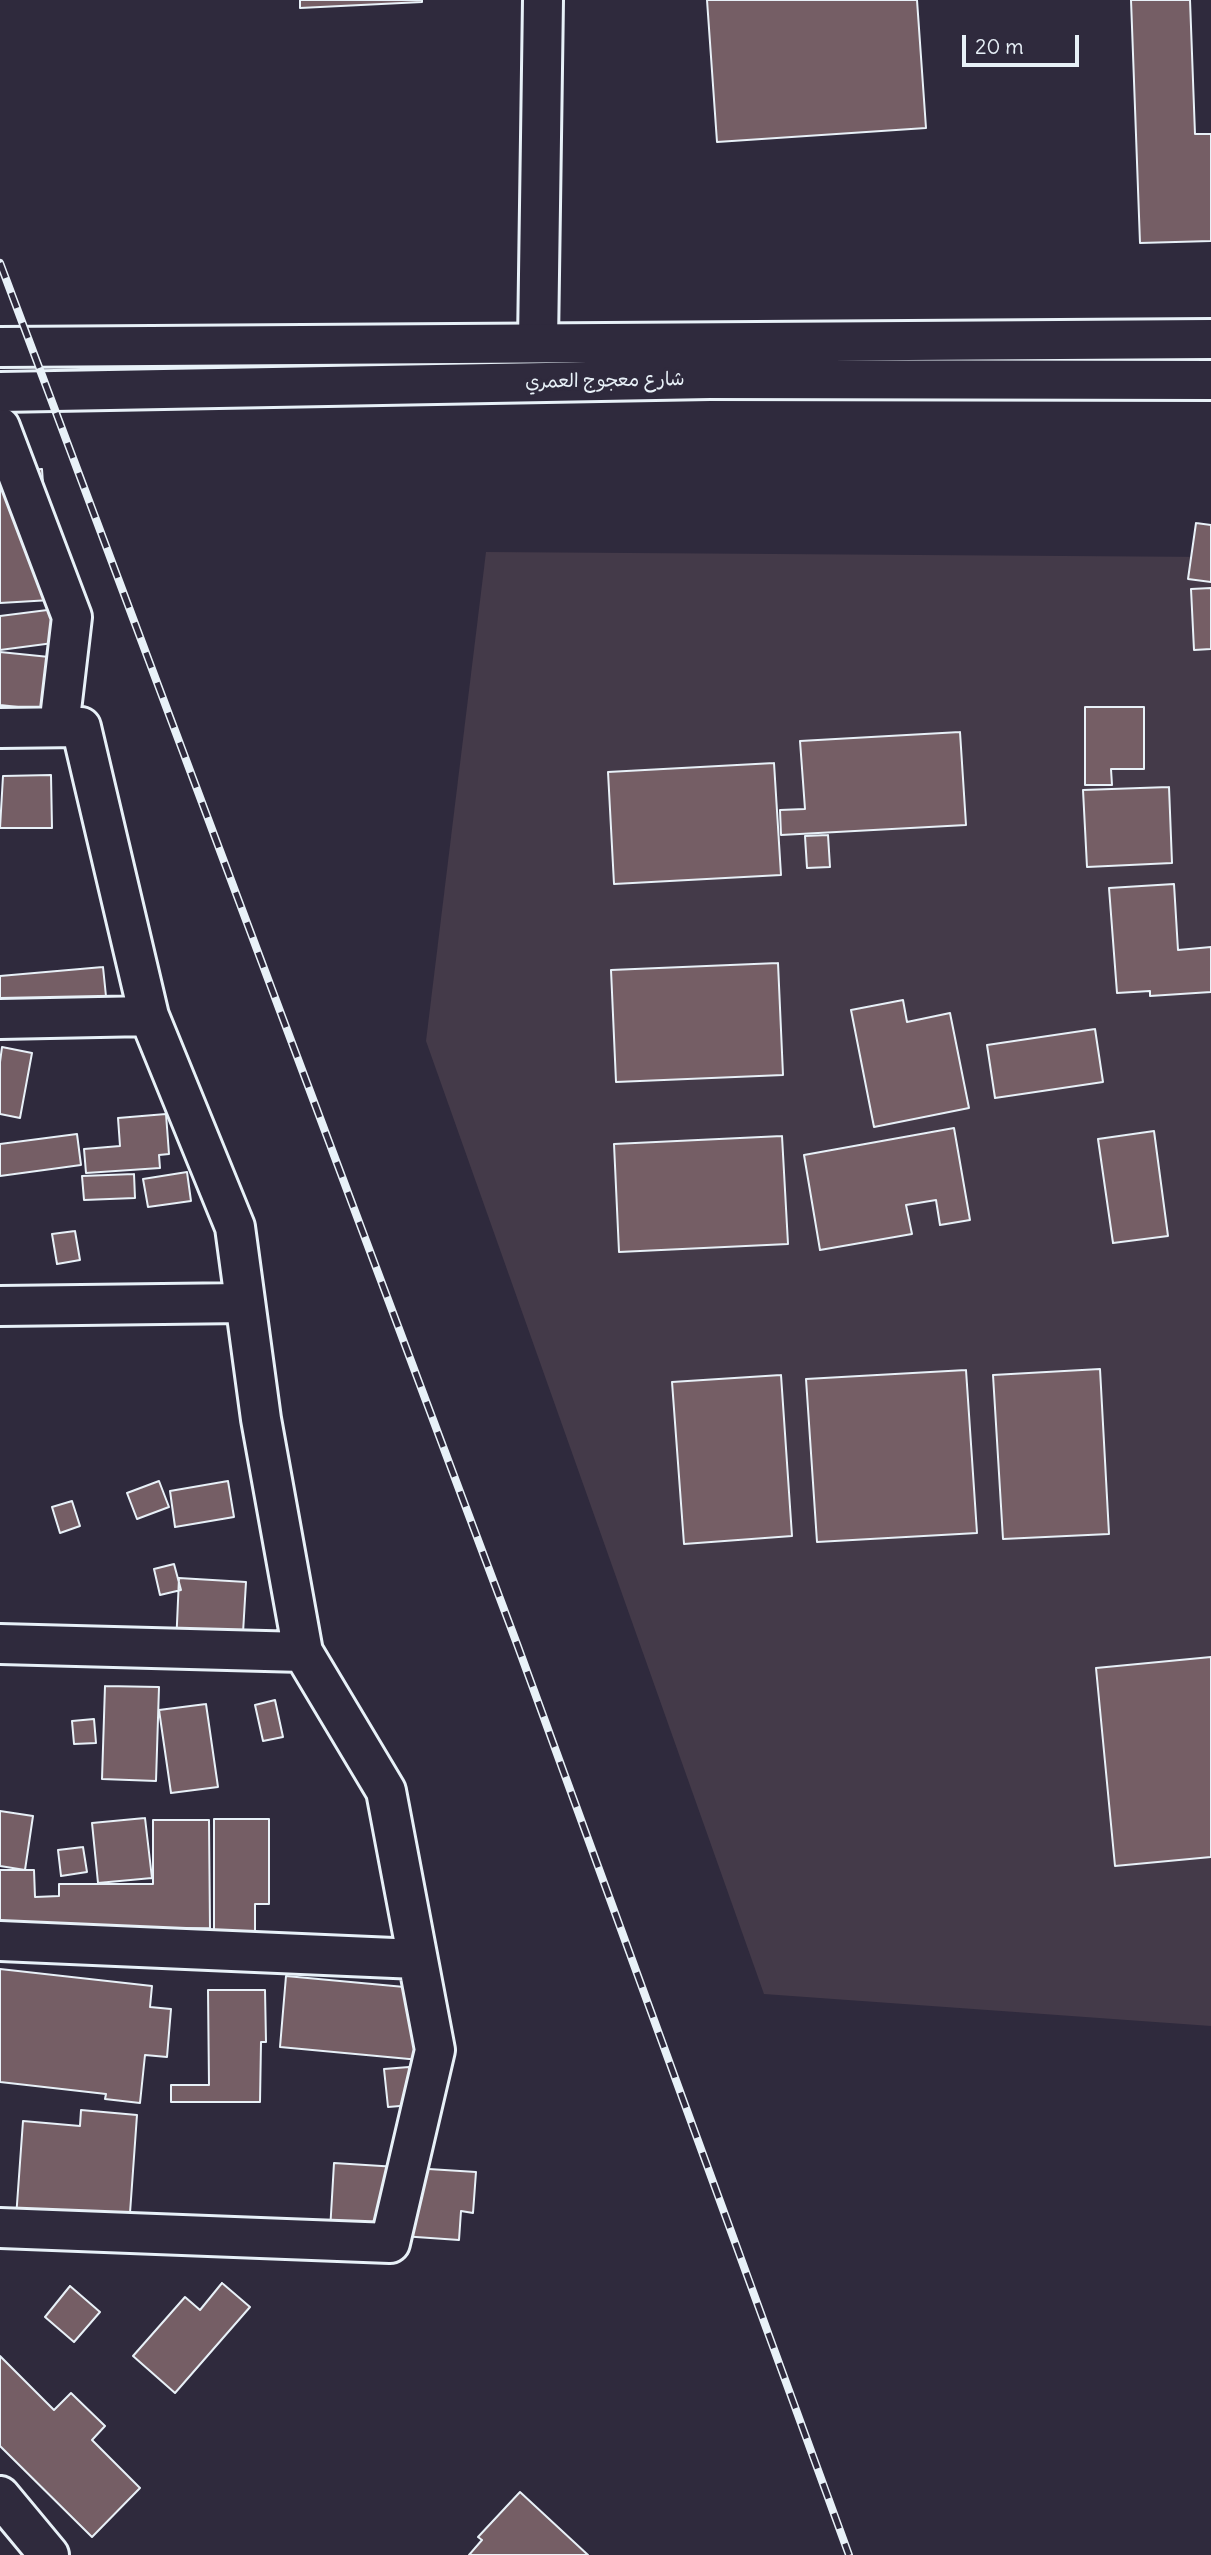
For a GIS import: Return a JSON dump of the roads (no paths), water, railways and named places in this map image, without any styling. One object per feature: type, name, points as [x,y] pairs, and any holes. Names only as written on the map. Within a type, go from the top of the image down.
[{"type":"street","points":[[538,343],[543,0]]},
{"type":"street","name":"شارع معجوج العمري","points":[[0,347],[1211,339]]},
{"type":"street","name":"شارع معجوج العمري","points":[[0,392],[710,379],[1211,380]]},
{"type":"street","points":[[0,428],[72,617],[59,727]]},
{"type":"street","points":[[0,728],[81,727],[149,1016],[234,1227],[261,1419],[303,1652],[386,1790],[435,2050],[390,2244],[0,2228]]},
{"type":"street","points":[[0,1019],[149,1016]]},
{"type":"street","points":[[0,1306],[244,1303]]},
{"type":"street","points":[[0,1644],[303,1652]]},
{"type":"street","points":[[0,1941],[417,1959]]},
{"type":"street","points":[[0,2496],[49,2555]]},
{"type":"railway","points":[[0,263],[517,1644],[849,2555]]}]
